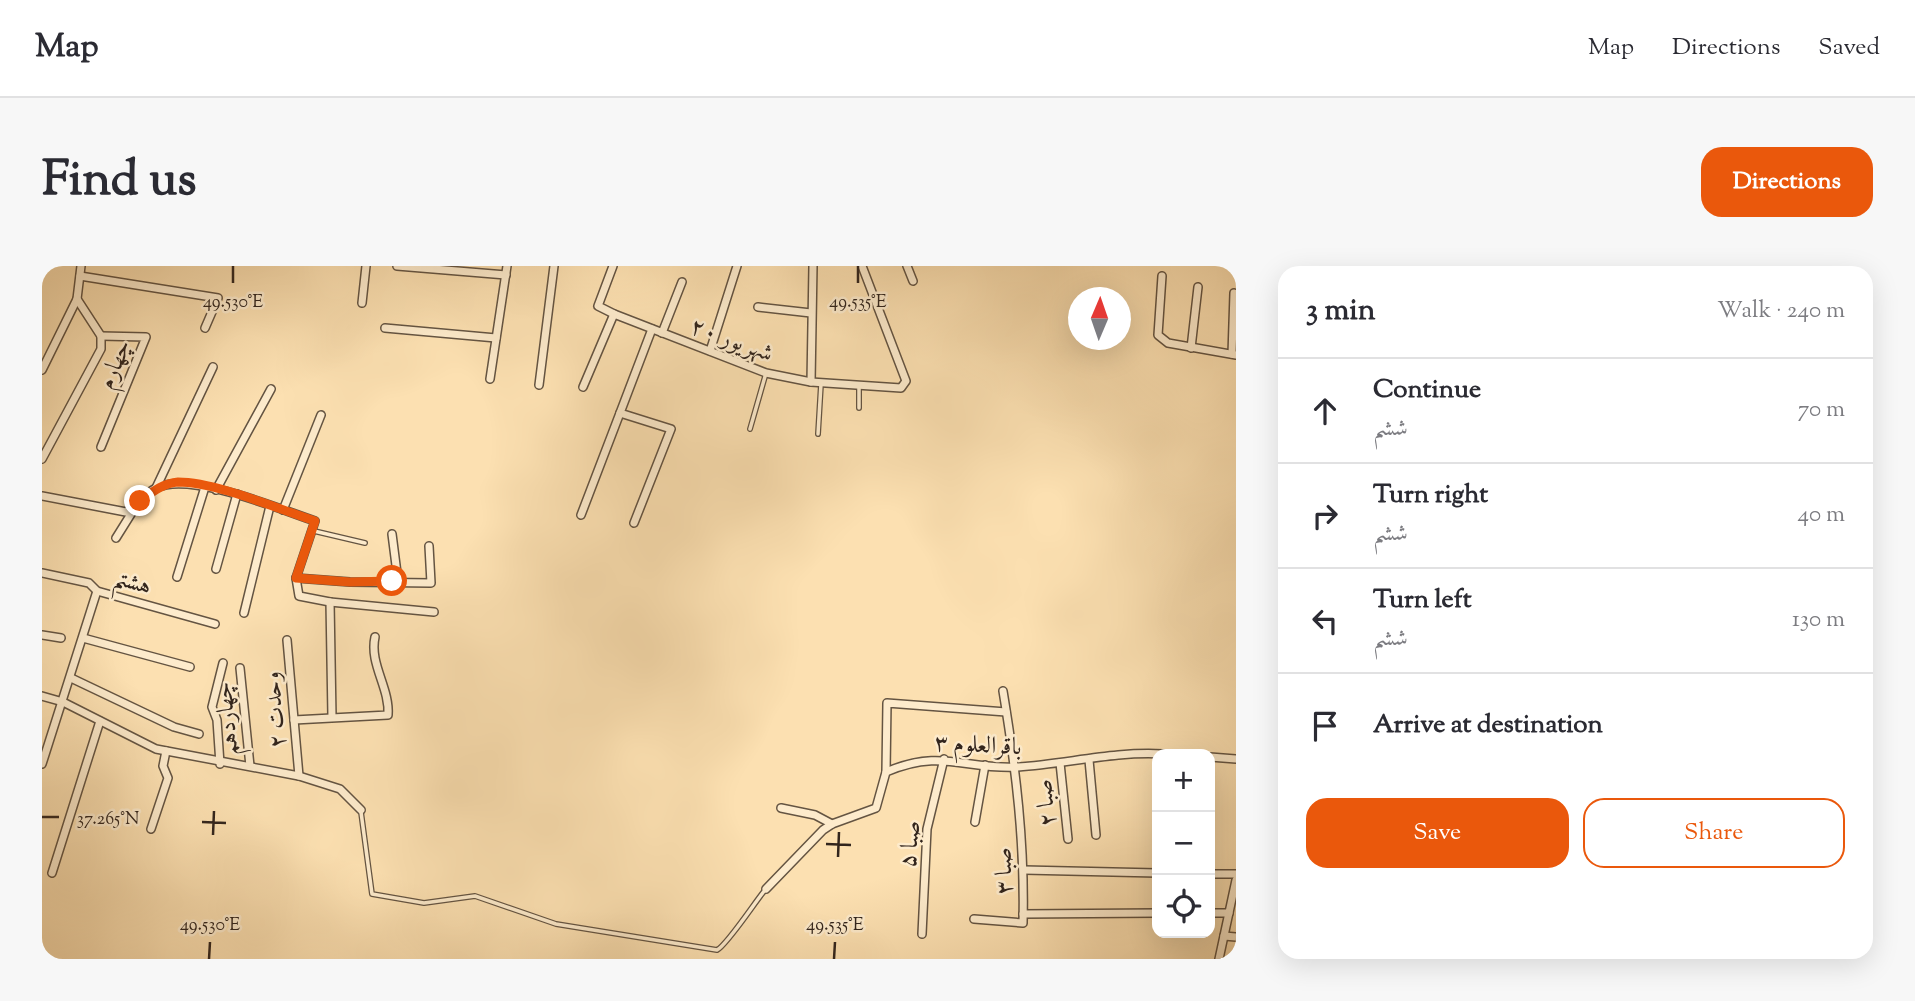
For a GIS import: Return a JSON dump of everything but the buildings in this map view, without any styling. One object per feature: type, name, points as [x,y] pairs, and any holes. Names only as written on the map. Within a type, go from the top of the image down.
[{"type":"street","points":[[42,370],[77,299],[81,266]]},
{"type":"street","points":[[362,303],[366,266]]},
{"type":"street","points":[[397,266],[507,270],[490,379]]},
{"type":"street","points":[[539,385],[554,266]]},
{"type":"street","points":[[583,387],[614,314],[598,306],[613,266]]},
{"type":"street","points":[[710,351],[737,266]]},
{"type":"street","points":[[811,382],[813,266]]},
{"type":"street","name":"شهریور ۲۰","points":[[614,314],[766,373],[811,382],[901,388],[906,381],[862,266]]},
{"type":"street","points":[[907,266],[913,281]]},
{"type":"street","points":[[1163,275],[1158,335],[1168,343],[1234,354],[1234,293]]},
{"type":"street","points":[[80,276],[218,298],[205,328]]},
{"type":"street","points":[[662,333],[682,282]]},
{"type":"street","points":[[1191,348],[1198,287]]},
{"type":"street","points":[[42,459],[101,349],[101,336],[77,299]]},
{"type":"street","points":[[758,307],[811,313]]},
{"type":"street","points":[[385,328],[496,338]]},
{"type":"street","points":[[581,515],[652,329]]},
{"type":"street","name":"چهارم","points":[[101,336],[146,338],[101,446]]},
{"type":"street","points":[[156,488],[213,367]]},
{"type":"street","points":[[216,490],[271,389]]},
{"type":"street","points":[[620,413],[671,429],[634,523]]},
{"type":"street","points":[[283,510],[321,415]]},
{"type":"street","points":[[42,496],[126,512],[156,488],[177,482],[237,494],[315,521],[296,578],[299,596],[330,602],[434,612]]},
{"type":"street","points":[[177,577],[205,487]]},
{"type":"street","points":[[216,569],[237,494]]},
{"type":"street","points":[[116,538],[140,501]]},
{"type":"street","points":[[244,613],[270,506]]},
{"type":"street","points":[[392,534],[398,581]]},
{"type":"street","points":[[296,578],[431,583],[429,546]]},
{"type":"street","name":"هشتم","points":[[42,573],[89,583],[97,591],[215,624]]},
{"type":"street","points":[[42,764],[97,591]]},
{"type":"street","points":[[330,602],[332,717]]},
{"type":"street","points":[[42,635],[61,638]]},
{"type":"street","points":[[294,720],[388,715],[389,702],[372,648],[375,637]]},
{"type":"street","points":[[83,638],[190,667]]},
{"type":"street","name":"وحدت ۲","points":[[287,640],[299,776]]},
{"type":"street","points":[[220,764],[217,720],[212,707],[223,663]]},
{"type":"street","name":"چهاردهم","points":[[240,668],[250,766]]},
{"type":"street","points":[[71,678],[174,727],[199,734]]},
{"type":"street","name":"صبا ۳","points":[[974,919],[1023,923],[1024,870],[1016,768],[1003,691]]},
{"type":"street","points":[[42,696],[63,702],[166,751],[220,764],[250,766],[299,776],[340,789],[361,810]]},
{"type":"street","points":[[766,889],[832,824],[876,808],[886,772],[887,703],[1006,712]]},
{"type":"street","points":[[52,873],[100,721]]},
{"type":"street","points":[[151,829],[168,778],[163,766],[166,751]]},
{"type":"street","name":"باقرالعلوم ۳","points":[[886,772],[911,761],[944,759],[1016,768],[1152,755]]},
{"type":"street","points":[[1215,757],[1236,759]]},
{"type":"street","name":"صبا ۵","points":[[922,934],[927,829],[944,759]]},
{"type":"street","points":[[1089,760],[1096,835]]},
{"type":"street","name":"صبا ۲","points":[[1060,763],[1068,839]]},
{"type":"street","points":[[975,822],[985,765]]},
{"type":"street","points":[[781,808],[815,815],[832,824]]},
{"type":"street","points":[[1024,870],[1152,873]]},
{"type":"street","points":[[1215,874],[1236,874]]},
{"type":"street","points":[[1219,959],[1236,880]]},
{"type":"street","points":[[1215,913],[1229,913]]},
{"type":"street","points":[[1023,914],[1152,914]]},
{"type":"street","points":[[1224,936],[1236,937]]},
{"type":"lane","points":[[750,429],[766,373]]},
{"type":"lane","points":[[818,435],[821,383]]},
{"type":"lane","points":[[859,385],[859,408]]},
{"type":"lane","points":[[312,530],[365,543]]},
{"type":"lane","points":[[361,810],[372,894],[424,902],[475,896],[556,924],[717,950],[725,946],[736,927],[766,889]]},
{"type":"route","points":[[140,501],[156,488],[177,482],[237,494],[315,521],[296,578],[350,582],[392,581]]}]
